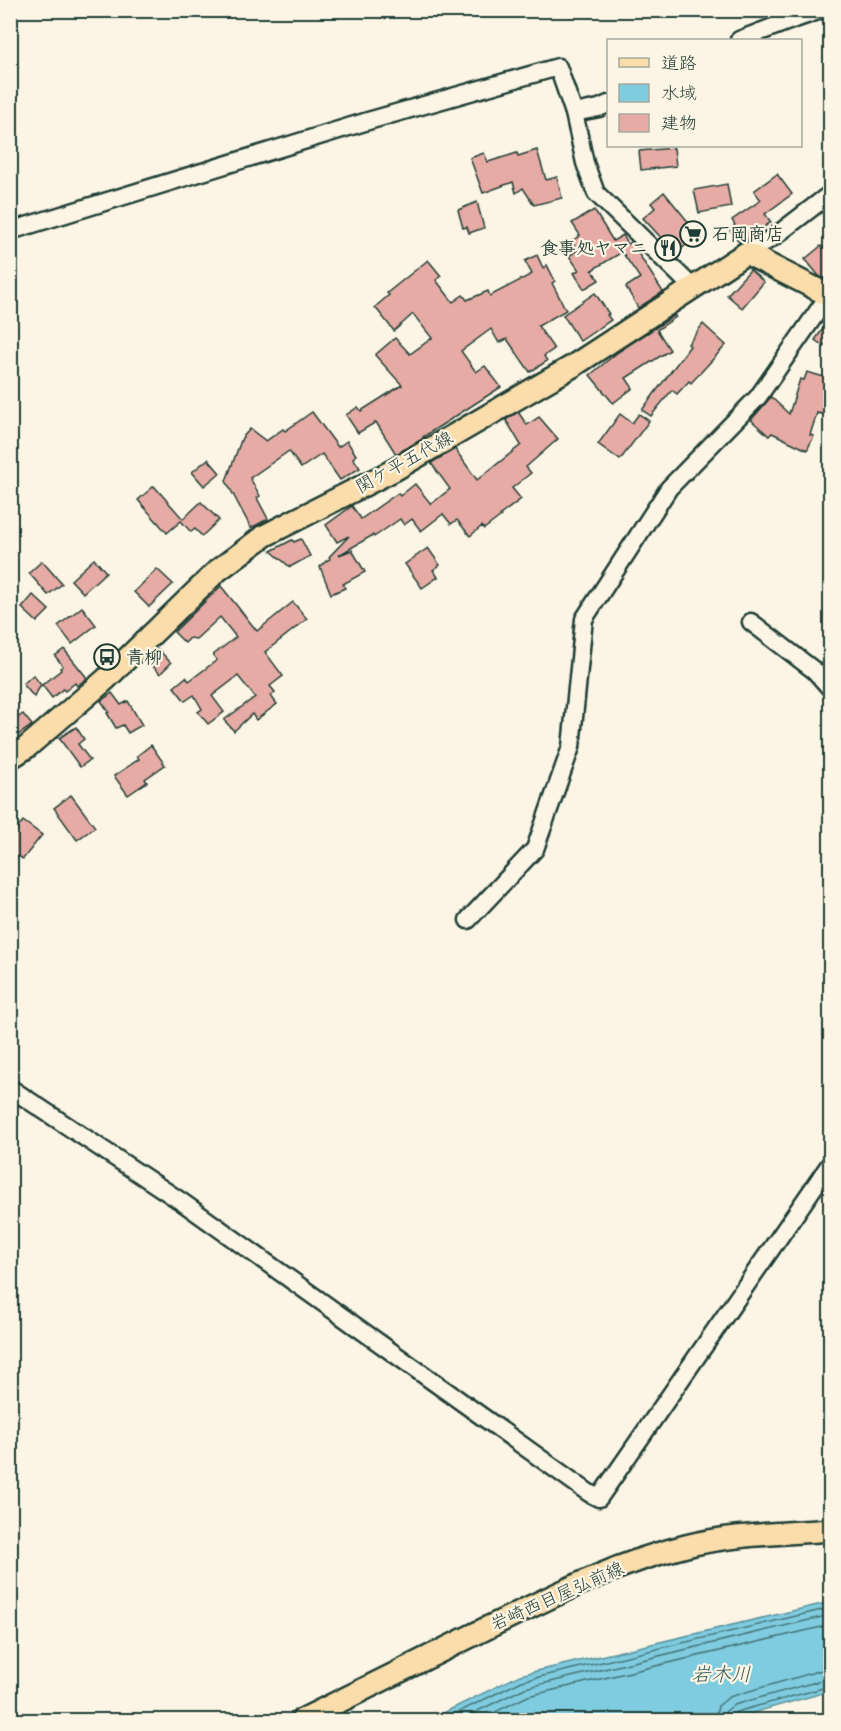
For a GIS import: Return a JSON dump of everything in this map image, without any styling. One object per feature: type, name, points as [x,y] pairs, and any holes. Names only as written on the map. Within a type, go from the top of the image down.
[{"type":"main road","name":"関ケ平五代線","points":[[10,758],[27,747],[105,680],[217,571],[264,537],[394,470],[573,366],[746,253]]},
{"type":"main road","points":[[746,253],[830,296]]},
{"type":"main road","name":"岩崎西目屋弘前線","points":[[302,1720],[550,1597],[640,1559],[688,1545],[729,1538],[831,1530]]},
{"type":"street","points":[[742,39],[821,10]]},
{"type":"street","points":[[10,231],[368,121],[558,67],[574,113],[585,163],[596,192],[693,288]]},
{"type":"street","points":[[574,113],[607,105]]},
{"type":"street","points":[[746,253],[774,237],[831,194]]},
{"type":"street","points":[[468,920],[535,849],[571,747],[584,620],[669,488],[758,397],[830,296]]},
{"type":"street","points":[[751,622],[815,671],[831,688]]},
{"type":"street","points":[[10,1088],[182,1202],[599,1498],[831,1164]]},
{"type":"water","name":"岩木川","points":[[830,1602],[830,1691],[728,1720],[429,1720],[520,1675]]},
{"type":"building","points":[[674,148],[676,166],[641,170],[639,151]]},
{"type":"building","points":[[537,150],[546,180],[557,177],[562,198],[534,205],[523,188],[516,193],[513,182],[483,193],[470,158],[484,153],[488,162],[517,153],[518,156]]},
{"type":"building","points":[[777,174],[792,194],[765,214],[771,222],[746,240],[739,242],[729,229],[735,225],[732,220],[761,200],[754,191]]},
{"type":"building","points":[[727,184],[731,207],[699,213],[694,190]]},
{"type":"building","points":[[664,192],[698,234],[676,254],[643,218],[655,208],[651,203]]},
{"type":"building","points":[[477,202],[484,228],[469,233],[467,227],[463,228],[458,210]]},
{"type":"building","points":[[594,210],[613,241],[623,235],[628,244],[631,242],[640,250],[638,253],[663,292],[638,308],[626,287],[640,278],[622,252],[592,270],[599,280],[584,289],[574,273],[579,270],[569,256],[578,250],[571,242],[580,235],[572,223]]},
{"type":"building","points":[[831,241],[831,275],[825,279],[819,276],[805,259]]},
{"type":"building","points":[[537,255],[543,268],[547,265],[555,281],[552,283],[566,310],[538,326],[554,349],[544,356],[547,361],[530,372],[507,339],[499,343],[491,329],[461,351],[476,372],[485,366],[501,387],[396,454],[376,422],[358,433],[346,415],[358,407],[361,411],[402,385],[375,355],[395,338],[410,354],[432,338],[413,314],[394,331],[375,307],[389,295],[387,293],[428,260],[441,276],[436,280],[453,302],[463,295],[467,300],[488,291],[490,296],[532,274],[525,261]]},
{"type":"building","points":[[750,270],[764,282],[742,308],[727,295]]},
{"type":"building","points":[[595,293],[611,320],[580,341],[563,315]]},
{"type":"building","points":[[675,315],[676,317],[657,330],[670,350],[626,378],[633,388],[613,403],[590,375],[618,352]]},
{"type":"building","points":[[831,317],[831,339],[827,345],[822,345],[815,340]]},
{"type":"building","points":[[703,324],[726,345],[691,383],[689,381],[677,394],[672,390],[651,416],[642,410],[690,346],[688,344]]},
{"type":"building","points":[[807,372],[831,379],[831,416],[817,413],[810,435],[814,436],[807,450],[772,433],[769,436],[751,420],[771,397],[789,414],[800,379],[804,380]]},
{"type":"building","points":[[312,412],[338,447],[347,441],[356,455],[353,458],[360,468],[340,480],[322,454],[301,468],[289,451],[250,478],[260,496],[257,498],[268,519],[251,528],[226,481],[242,438],[250,429],[266,441]]},
{"type":"building","points":[[518,412],[527,425],[539,417],[558,439],[526,467],[531,473],[512,488],[521,499],[484,529],[482,526],[470,536],[457,520],[451,524],[443,514],[421,531],[412,519],[404,525],[400,519],[374,537],[373,535],[339,555],[352,550],[365,572],[343,584],[345,588],[331,594],[320,567],[330,559],[329,557],[349,536],[337,542],[326,525],[352,506],[361,519],[398,493],[400,496],[415,484],[431,504],[450,489],[431,463],[455,449],[477,480],[521,445],[506,420]]},
{"type":"building","points":[[620,414],[632,423],[639,414],[649,421],[620,460],[598,444]]},
{"type":"building","points":[[208,459],[220,473],[204,486],[192,472]]},
{"type":"building","points":[[154,486],[183,519],[201,502],[219,520],[202,536],[195,529],[191,532],[181,521],[167,533],[138,500]]},
{"type":"building","points":[[301,539],[310,556],[290,567],[271,551],[292,540],[294,542]]},
{"type":"building","points":[[428,548],[440,565],[433,570],[438,577],[422,588],[405,564]]},
{"type":"building","points":[[94,559],[106,572],[83,593],[71,580]]},
{"type":"building","points":[[42,561],[62,584],[48,595],[29,573]]},
{"type":"building","points":[[157,569],[173,584],[149,607],[134,592]]},
{"type":"building","points":[[221,586],[257,631],[293,602],[307,619],[265,652],[283,676],[270,686],[275,692],[271,696],[277,704],[256,720],[252,714],[234,731],[224,720],[255,697],[238,676],[212,696],[224,712],[208,724],[198,712],[202,709],[194,695],[185,701],[174,687],[186,677],[189,681],[217,660],[213,655],[236,637],[220,617],[196,639],[190,638],[185,643],[174,632]]},
{"type":"building","points":[[33,595],[49,610],[37,622],[22,608]]},
{"type":"building","points":[[82,607],[96,625],[72,644],[58,626]]},
{"type":"building","points":[[64,649],[87,678],[77,686],[75,683],[65,691],[63,689],[52,698],[42,685],[61,670],[63,666],[55,656]]},
{"type":"building","points":[[158,649],[171,663],[160,674],[147,660]]},
{"type":"building","points":[[33,675],[41,685],[34,697],[23,684]]},
{"type":"building","points":[[112,693],[121,705],[128,701],[142,725],[128,733],[123,725],[116,728],[101,701]]},
{"type":"building","points":[[23,714],[32,725],[10,741],[10,723]]},
{"type":"building","points":[[76,727],[84,739],[78,744],[90,760],[80,767],[59,738]]},
{"type":"building","points":[[151,745],[165,765],[145,779],[147,782],[128,795],[114,776],[139,759],[137,756]]},
{"type":"building","points":[[71,795],[95,827],[77,840],[54,808]]},
{"type":"building","points":[[23,821],[42,835],[23,859],[18,856],[10,866],[10,838]]},
{"type":"place","name":"石岡商店","points":[[693,234]]},
{"type":"place","name":"食事処ヤマニ","points":[[668,248]]},
{"type":"place","name":"青柳","points":[[107,657]]}]
